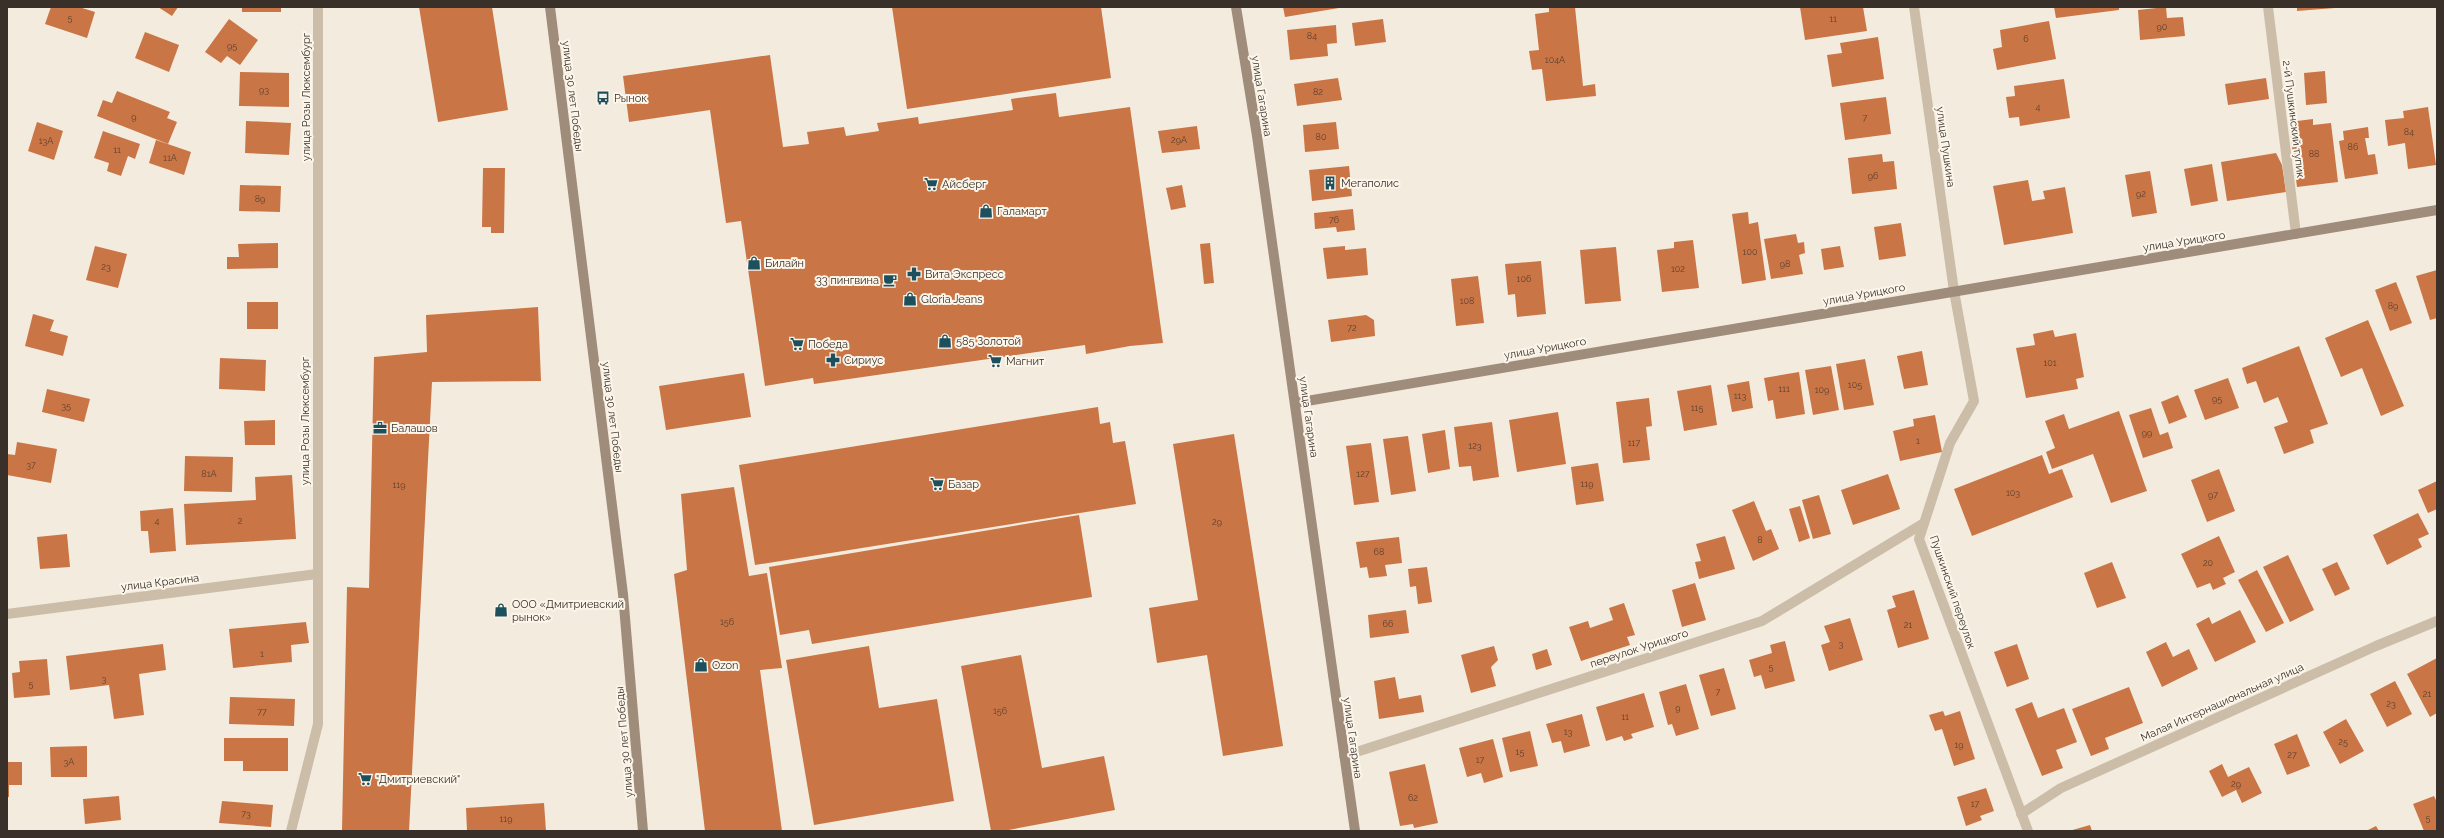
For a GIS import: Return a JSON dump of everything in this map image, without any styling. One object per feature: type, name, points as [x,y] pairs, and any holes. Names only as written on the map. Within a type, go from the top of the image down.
[{"type":"street","name":"улица Розы Люксембург","points":[[291,831],[318,724],[318,7]]},
{"type":"street","name":"улица 30 лет Победы","points":[[550,7],[623,594],[643,831]]},
{"type":"street","name":"улица Гагарина","points":[[1236,7],[1295,403],[1355,831]]},
{"type":"street","name":"улица Пушкина","points":[[1914,7],[1954,291]]},
{"type":"street","name":"2-й Пушкинский тупик","points":[[2268,7],[2296,234]]},
{"type":"street","name":"улица Урицкого","points":[[1295,403],[2437,210]]},
{"type":"street","name":"Пушкинский переулок","points":[[1954,291],[1974,401],[1950,443],[1919,539],[2028,831]]},
{"type":"street","name":"переулок Урицкого","points":[[1344,756],[1762,621],[1924,524]]},
{"type":"street","name":"улица Красина","points":[[7,614],[317,574]]},
{"type":"street","name":"Малая Интернациональная улица","points":[[2021,814],[2061,788],[2376,646],[2437,621]]},
{"type":"building","points":[[51,7],[79,7],[95,12],[87,38],[45,24]]},
{"type":"building","points":[[158,7],[178,7],[172,16]]},
{"type":"building","points":[[242,7],[281,7],[281,12],[242,12]]},
{"type":"building","points":[[419,7],[492,7],[508,110],[438,122]]},
{"type":"building","points":[[892,7],[1101,7],[1111,78],[907,109]]},
{"type":"building","points":[[1283,7],[1339,7],[1339,8],[1285,17]]},
{"type":"building","points":[[1549,7],[1575,7],[1583,86],[1595,84],[1596,96],[1546,101],[1542,69],[1532,70],[1529,51],[1539,50],[1535,14],[1549,12]]},
{"type":"building","points":[[1800,7],[1863,7],[1867,31],[1805,40]]},
{"type":"building","points":[[2054,7],[2119,7],[2119,10],[2056,18]]},
{"type":"building","points":[[2166,7],[2167,18],[2183,17],[2185,36],[2140,40],[2138,10]]},
{"type":"building","points":[[2297,7],[2335,7],[2335,8],[2297,11]]},
{"type":"building","points":[[229,19],[258,40],[240,65],[227,56],[221,63],[205,52]]},
{"type":"building","points":[[1383,19],[1386,42],[1355,46],[1352,23]]},
{"type":"building","points":[[2049,21],[2056,59],[1997,70],[1993,49],[2002,47],[2000,30]]},
{"type":"building","points":[[1336,25],[1337,43],[1327,44],[1328,56],[1290,60],[1287,30]]},
{"type":"building","points":[[145,32],[179,45],[169,72],[135,58]]},
{"type":"building","points":[[1878,37],[1884,79],[1832,87],[1827,55],[1842,53],[1840,43]]},
{"type":"building","name":"Айсберг","points":[[770,55],[783,147],[809,144],[807,132],[844,127],[846,136],[879,131],[877,123],[918,117],[919,124],[1013,110],[1011,99],[1056,93],[1059,117],[1130,107],[1163,343],[1130,346],[1086,354],[1085,345],[814,384],[813,378],[765,386],[741,221],[726,223],[710,110],[629,122],[623,76]]},
{"type":"building","points":[[2325,71],[2327,103],[2306,105],[2304,73]]},
{"type":"building","points":[[240,72],[289,73],[289,107],[239,106]]},
{"type":"building","points":[[1338,78],[1342,100],[1297,106],[1294,84]]},
{"type":"building","points":[[2266,78],[2269,99],[2228,105],[2225,84]]},
{"type":"building","points":[[2064,79],[2070,118],[2020,126],[2019,117],[2009,118],[2006,97],[2015,96],[2014,86]]},
{"type":"building","points":[[117,91],[170,112],[167,118],[177,122],[168,144],[97,116],[103,100],[112,103]]},
{"type":"building","points":[[1886,97],[1891,134],[1845,140],[1840,103]]},
{"type":"building","points":[[2428,107],[2436,165],[2408,169],[2405,143],[2388,146],[2385,120],[2404,118],[2403,111]]},
{"type":"building","points":[[2313,119],[2313,125],[2331,123],[2338,182],[2297,187],[2289,122]]},
{"type":"building","points":[[246,121],[291,123],[289,155],[245,153]]},
{"type":"building","points":[[37,122],[63,131],[54,160],[28,151]]},
{"type":"building","points":[[1336,122],[1339,149],[1305,152],[1303,125]]},
{"type":"building","points":[[1197,126],[1200,149],[1162,153],[1158,131]]},
{"type":"building","points":[[2368,127],[2369,138],[2365,138],[2368,155],[2375,154],[2378,174],[2345,179],[2339,141],[2344,140],[2343,131]]},
{"type":"building","points":[[103,131],[140,144],[135,159],[128,156],[121,176],[107,171],[109,163],[94,158]]},
{"type":"building","points":[[156,140],[191,152],[184,175],[149,163]]},
{"type":"building","points":[[2276,153],[2282,165],[2286,192],[2227,201],[2221,162]]},
{"type":"building","points":[[1882,154],[1883,162],[1894,161],[1897,189],[1852,194],[1848,158]]},
{"type":"building","points":[[2212,164],[2218,201],[2191,206],[2184,169]]},
{"type":"building","name":"Мегаполис","points":[[1349,166],[1352,196],[1312,201],[1309,170]]},
{"type":"building","points":[[483,168],[505,168],[504,233],[491,233],[491,227],[482,227]]},
{"type":"building","points":[[2150,171],[2157,213],[2132,217],[2125,175]]},
{"type":"building","points":[[2028,180],[2032,201],[2045,199],[2043,191],[2065,187],[2073,233],[2004,245],[1993,186]]},
{"type":"building","points":[[240,185],[281,186],[280,212],[239,211]]},
{"type":"building","points":[[1182,185],[1186,207],[1171,210],[1166,188]]},
{"type":"building","points":[[1353,209],[1355,230],[1337,232],[1336,227],[1315,229],[1314,213]]},
{"type":"building","points":[[1748,212],[1749,224],[1758,222],[1766,280],[1742,284],[1732,214]]},
{"type":"building","points":[[1901,223],[1906,256],[1879,260],[1874,227]]},
{"type":"building","points":[[1796,234],[1798,243],[1804,242],[1805,253],[1799,255],[1803,274],[1771,279],[1764,239]]},
{"type":"building","points":[[1693,240],[1699,288],[1662,292],[1657,250],[1674,248],[1674,242]]},
{"type":"building","points":[[278,243],[278,268],[227,269],[227,257],[239,257],[238,244]]},
{"type":"building","points":[[1210,243],[1214,283],[1204,284],[1200,244]]},
{"type":"building","points":[[95,246],[127,254],[118,288],[86,280]]},
{"type":"building","points":[[1345,246],[1345,250],[1366,248],[1368,275],[1327,279],[1323,248]]},
{"type":"building","points":[[1840,246],[1844,267],[1824,270],[1821,249]]},
{"type":"building","points":[[1616,247],[1621,301],[1585,304],[1580,250]]},
{"type":"building","points":[[1541,261],[1546,314],[1517,317],[1515,294],[1508,295],[1505,264]]},
{"type":"building","points":[[2437,270],[2437,318],[2430,320],[2416,276]]},
{"type":"building","points":[[1478,276],[1484,323],[1456,326],[1451,279]]},
{"type":"building","points":[[2396,282],[2412,323],[2390,331],[2375,290]]},
{"type":"building","points":[[247,302],[278,302],[278,329],[247,329]]},
{"type":"building","points":[[538,307],[541,381],[432,382],[409,831],[342,831],[347,587],[369,588],[374,357],[427,352],[426,315]]},
{"type":"building","points":[[33,314],[54,320],[50,331],[68,336],[63,356],[25,346]]},
{"type":"building","points":[[1366,315],[1374,320],[1375,336],[1331,342],[1328,320]]},
{"type":"building","points":[[2368,320],[2404,406],[2381,416],[2362,368],[2341,377],[2325,338]]},
{"type":"building","points":[[2053,330],[2055,337],[2076,333],[2084,377],[2076,379],[2078,389],[2026,398],[2016,348],[2035,345],[2033,334]]},
{"type":"building","points":[[2299,346],[2328,424],[2310,430],[2314,443],[2284,454],[2274,427],[2288,422],[2278,397],[2264,403],[2256,381],[2247,384],[2242,368]]},
{"type":"building","points":[[1922,351],[1928,385],[1904,389],[1897,356]]},
{"type":"building","points":[[220,358],[266,360],[265,391],[219,389]]},
{"type":"building","points":[[1865,359],[1874,405],[1844,410],[1836,364]]},
{"type":"building","points":[[1831,366],[1839,410],[1813,415],[1805,370]]},
{"type":"building","points":[[1799,372],[1805,414],[1776,419],[1773,400],[1768,401],[1764,378]]},
{"type":"building","points":[[744,373],[751,417],[666,430],[659,386]]},
{"type":"building","points":[[2228,378],[2239,408],[2205,420],[2194,390]]},
{"type":"building","points":[[1749,381],[1753,408],[1732,412],[1727,385]]},
{"type":"building","points":[[1711,385],[1717,425],[1684,431],[1677,391]]},
{"type":"building","points":[[47,389],[90,399],[84,422],[42,412]]},
{"type":"building","points":[[2178,395],[2187,417],[2169,424],[2161,402]]},
{"type":"building","points":[[1649,398],[1652,426],[1646,427],[1650,460],[1623,463],[1616,402]]},
{"type":"building","name":"Базар","points":[[1098,407],[1100,424],[1110,422],[1113,443],[1125,441],[1136,504],[755,565],[739,465]]},
{"type":"building","points":[[2151,408],[2160,435],[2168,432],[2173,448],[2143,458],[2129,415]]},
{"type":"building","points":[[2119,411],[2147,491],[2111,503],[2093,454],[2052,469],[2046,452],[2055,448],[2045,421],[2064,414],[2069,429]]},
{"type":"building","points":[[1558,412],[1566,464],[1517,472],[1509,420]]},
{"type":"building","points":[[1935,415],[1942,452],[1900,461],[1893,431],[1914,426],[1913,419]]},
{"type":"building","points":[[275,420],[275,445],[245,445],[244,421]]},
{"type":"building","points":[[1492,422],[1499,477],[1473,481],[1471,466],[1459,467],[1454,427]]},
{"type":"building","points":[[1445,430],[1450,469],[1428,473],[1422,434]]},
{"type":"building","points":[[1234,434],[1283,746],[1223,756],[1207,655],[1157,663],[1149,608],[1198,600],[1173,444]]},
{"type":"building","points":[[1408,436],[1416,491],[1391,495],[1383,439]]},
{"type":"building","points":[[17,442],[57,449],[51,483],[7,475],[7,454],[15,455]]},
{"type":"building","points":[[1371,443],[1379,502],[1354,505],[1346,446]]},
{"type":"building","points":[[2042,455],[2049,474],[2062,469],[2073,497],[1972,536],[1954,489]]},
{"type":"building","points":[[185,456],[233,457],[232,492],[184,491]]},
{"type":"building","points":[[1598,463],[1604,501],[1576,505],[1571,467]]},
{"type":"building","points":[[2219,469],[2235,511],[2207,522],[2191,480]]},
{"type":"building","points":[[1888,474],[1900,509],[1853,525],[1841,490]]},
{"type":"building","points":[[292,475],[296,539],[186,545],[184,504],[256,500],[255,477]]},
{"type":"building","points":[[2437,481],[2437,509],[2428,513],[2418,490]]},
{"type":"building","points":[[734,487],[749,576],[767,573],[782,668],[760,670],[782,831],[705,831],[674,574],[687,570],[681,494]]},
{"type":"building","points":[[1819,495],[1831,534],[1813,539],[1802,500]]},
{"type":"building","points":[[1754,501],[1766,531],[1771,529],[1779,549],[1753,561],[1732,510]]},
{"type":"building","points":[[1800,506],[1810,538],[1799,542],[1789,509]]},
{"type":"building","points":[[173,508],[176,551],[150,553],[148,531],[141,531],[140,511]]},
{"type":"building","points":[[2418,513],[2429,534],[2418,539],[2422,547],[2387,565],[2373,535]]},
{"type":"building","points":[[1079,515],[1092,597],[812,644],[809,630],[780,635],[769,567]]},
{"type":"building","points":[[67,534],[70,567],[40,569],[37,537]]},
{"type":"building","points":[[1725,536],[1735,569],[1699,579],[1695,562],[1701,561],[1696,544]]},
{"type":"building","points":[[2219,536],[2235,572],[2223,578],[2226,584],[2213,590],[2210,583],[2197,588],[2181,554]]},
{"type":"building","points":[[1399,537],[1402,563],[1385,565],[1387,576],[1369,578],[1367,567],[1360,568],[1356,542]]},
{"type":"building","points":[[2288,555],[2314,610],[2290,622],[2263,567]]},
{"type":"building","points":[[2112,562],[2126,598],[2097,608],[2084,573]]},
{"type":"building","points":[[2337,562],[2350,589],[2335,596],[2322,569]]},
{"type":"building","points":[[1427,567],[1432,602],[1418,604],[1416,586],[1410,587],[1408,569]]},
{"type":"building","points":[[2257,570],[2284,623],[2266,632],[2238,580]]},
{"type":"building","points":[[1695,583],[1706,620],[1682,627],[1672,590]]},
{"type":"building","points":[[1914,590],[1929,639],[1898,648],[1887,610],[1896,607],[1892,596]]},
{"type":"building","points":[[1624,603],[1635,635],[1627,637],[1630,645],[1581,661],[1569,627],[1588,621],[1590,628],[1613,620],[1609,608]]},
{"type":"building","points":[[1406,610],[1409,633],[1370,638],[1368,615]]},
{"type":"building","points":[[2240,610],[2256,642],[2215,662],[2196,624],[2209,617],[2212,624]]},
{"type":"building","points":[[1850,618],[1863,660],[1829,671],[1821,645],[1830,642],[1824,626]]},
{"type":"building","points":[[306,622],[309,643],[291,645],[292,662],[233,668],[229,629]]},
{"type":"building","points":[[1785,641],[1795,681],[1765,689],[1761,675],[1754,677],[1749,660],[1772,653],[1770,645]]},
{"type":"building","points":[[2166,642],[2173,657],[2189,649],[2198,669],[2162,687],[2146,652]]},
{"type":"building","points":[[163,644],[166,670],[139,674],[144,715],[114,719],[109,685],[70,690],[66,656]]},
{"type":"building","points":[[2017,644],[2029,679],[2007,687],[1994,652]]},
{"type":"building","points":[[869,646],[879,708],[937,699],[954,801],[814,825],[786,660]]},
{"type":"building","points":[[1494,646],[1498,660],[1491,667],[1496,686],[1471,693],[1461,655]]},
{"type":"building","points":[[1547,649],[1552,665],[1536,670],[1532,654]]},
{"type":"building","points":[[1021,655],[1042,768],[1104,756],[1115,810],[1003,831],[991,831],[961,666]]},
{"type":"building","points":[[2437,658],[2437,713],[2430,717],[2407,674]]},
{"type":"building","points":[[47,659],[50,695],[14,698],[12,673],[20,672],[19,661]]},
{"type":"building","points":[[1724,668],[1736,709],[1711,716],[1699,675]]},
{"type":"building","points":[[1395,677],[1399,699],[1421,695],[1424,712],[1379,719],[1374,681]]},
{"type":"building","points":[[2395,681],[2412,714],[2387,727],[2370,694]]},
{"type":"building","points":[[1686,684],[1699,729],[1676,736],[1672,724],[1668,725],[1659,692]]},
{"type":"building","points":[[2129,687],[2143,723],[2105,738],[2109,749],[2091,756],[2072,709]]},
{"type":"building","points":[[1644,693],[1654,727],[1631,734],[1633,738],[1624,741],[1622,736],[1606,741],[1596,707]]},
{"type":"building","points":[[230,697],[295,699],[294,726],[229,724]]},
{"type":"building","points":[[2032,702],[2038,718],[2064,708],[2077,742],[2056,750],[2063,768],[2042,776],[2015,709]]},
{"type":"building","points":[[1943,711],[1945,716],[1960,711],[1975,759],[1954,766],[1942,729],[1935,731],[1929,715]]},
{"type":"building","points":[[1582,714],[1590,746],[1564,753],[1561,741],[1552,743],[1546,724]]},
{"type":"building","points":[[2346,719],[2364,751],[2340,764],[2323,732]]},
{"type":"building","points":[[1530,731],[1538,766],[1510,772],[1502,738]]},
{"type":"building","points":[[2297,734],[2310,766],[2287,775],[2274,744]]},
{"type":"building","points":[[224,738],[288,738],[288,771],[243,771],[243,761],[224,761]]},
{"type":"building","points":[[1493,739],[1503,777],[1484,783],[1481,773],[1467,777],[1459,748]]},
{"type":"building","points":[[87,746],[87,777],[51,777],[50,747]]},
{"type":"building","points":[[7,762],[22,762],[22,785],[9,785],[9,797],[7,797]]},
{"type":"building","points":[[1425,764],[1438,823],[1414,828],[1413,824],[1400,826],[1389,772]]},
{"type":"building","points":[[2222,764],[2228,777],[2249,767],[2262,793],[2242,803],[2236,790],[2222,797],[2209,771]]},
{"type":"building","points":[[1986,788],[1994,811],[1980,816],[1982,820],[1966,826],[1957,797]]},
{"type":"building","points":[[119,796],[121,820],[85,824],[83,799]]},
{"type":"building","points":[[2434,796],[2437,802],[2437,831],[2424,831],[2413,804]]},
{"type":"building","points":[[222,801],[273,805],[271,827],[219,823]]},
{"type":"building","points":[[544,803],[546,831],[467,831],[466,808]]},
{"type":"building","points":[[2090,825],[2092,831],[2069,831]]},
{"type":"building","points":[[2376,826],[2379,831],[2366,831]]},
{"type":"place","name":"Рынок","points":[[603,98]]},
{"type":"place","name":"Мегаполис","points":[[1330,183]]},
{"type":"place","name":"Айсберг","points":[[931,184]]},
{"type":"place","name":"Галамарт","points":[[986,211]]},
{"type":"place","name":"Билайн","points":[[754,263]]},
{"type":"place","name":"Вита Экспресс","points":[[914,274]]},
{"type":"place","name":"33 пингвина","points":[[890,280]]},
{"type":"place","name":"Gloria Jeans","points":[[910,299]]},
{"type":"place","name":"585 Золотой","points":[[945,341]]},
{"type":"place","name":"Победа","points":[[797,344]]},
{"type":"place","name":"Сириус","points":[[833,360]]},
{"type":"place","name":"Магнит","points":[[995,361]]},
{"type":"place","name":"Балашов","points":[[380,428]]},
{"type":"place","name":"Базар","points":[[937,484]]},
{"type":"place","name":"ООО «Дмитриевский рынок»","points":[[501,610]]},
{"type":"place","name":"Ozon","points":[[701,665]]},
{"type":"place","name":"\"Дмитриевский\"","points":[[365,779]]}]
